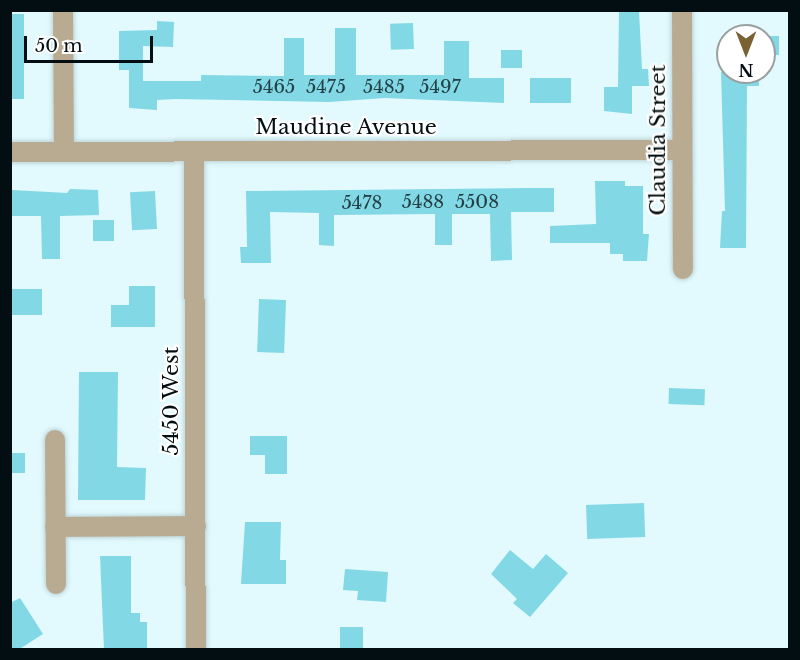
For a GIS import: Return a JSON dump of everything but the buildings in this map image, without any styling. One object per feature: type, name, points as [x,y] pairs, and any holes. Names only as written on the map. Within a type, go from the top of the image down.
[{"type":"street","points":[[63,10],[64,152]]},
{"type":"street","name":"Claudia Street","points":[[682,10],[683,269]]},
{"type":"street","name":"Maudine Avenue","points":[[10,152],[682,150]]},
{"type":"street","name":"5450 West","points":[[194,151],[196,650]]},
{"type":"street","points":[[55,440],[56,584]]},
{"type":"street","points":[[56,527],[196,526]]}]
